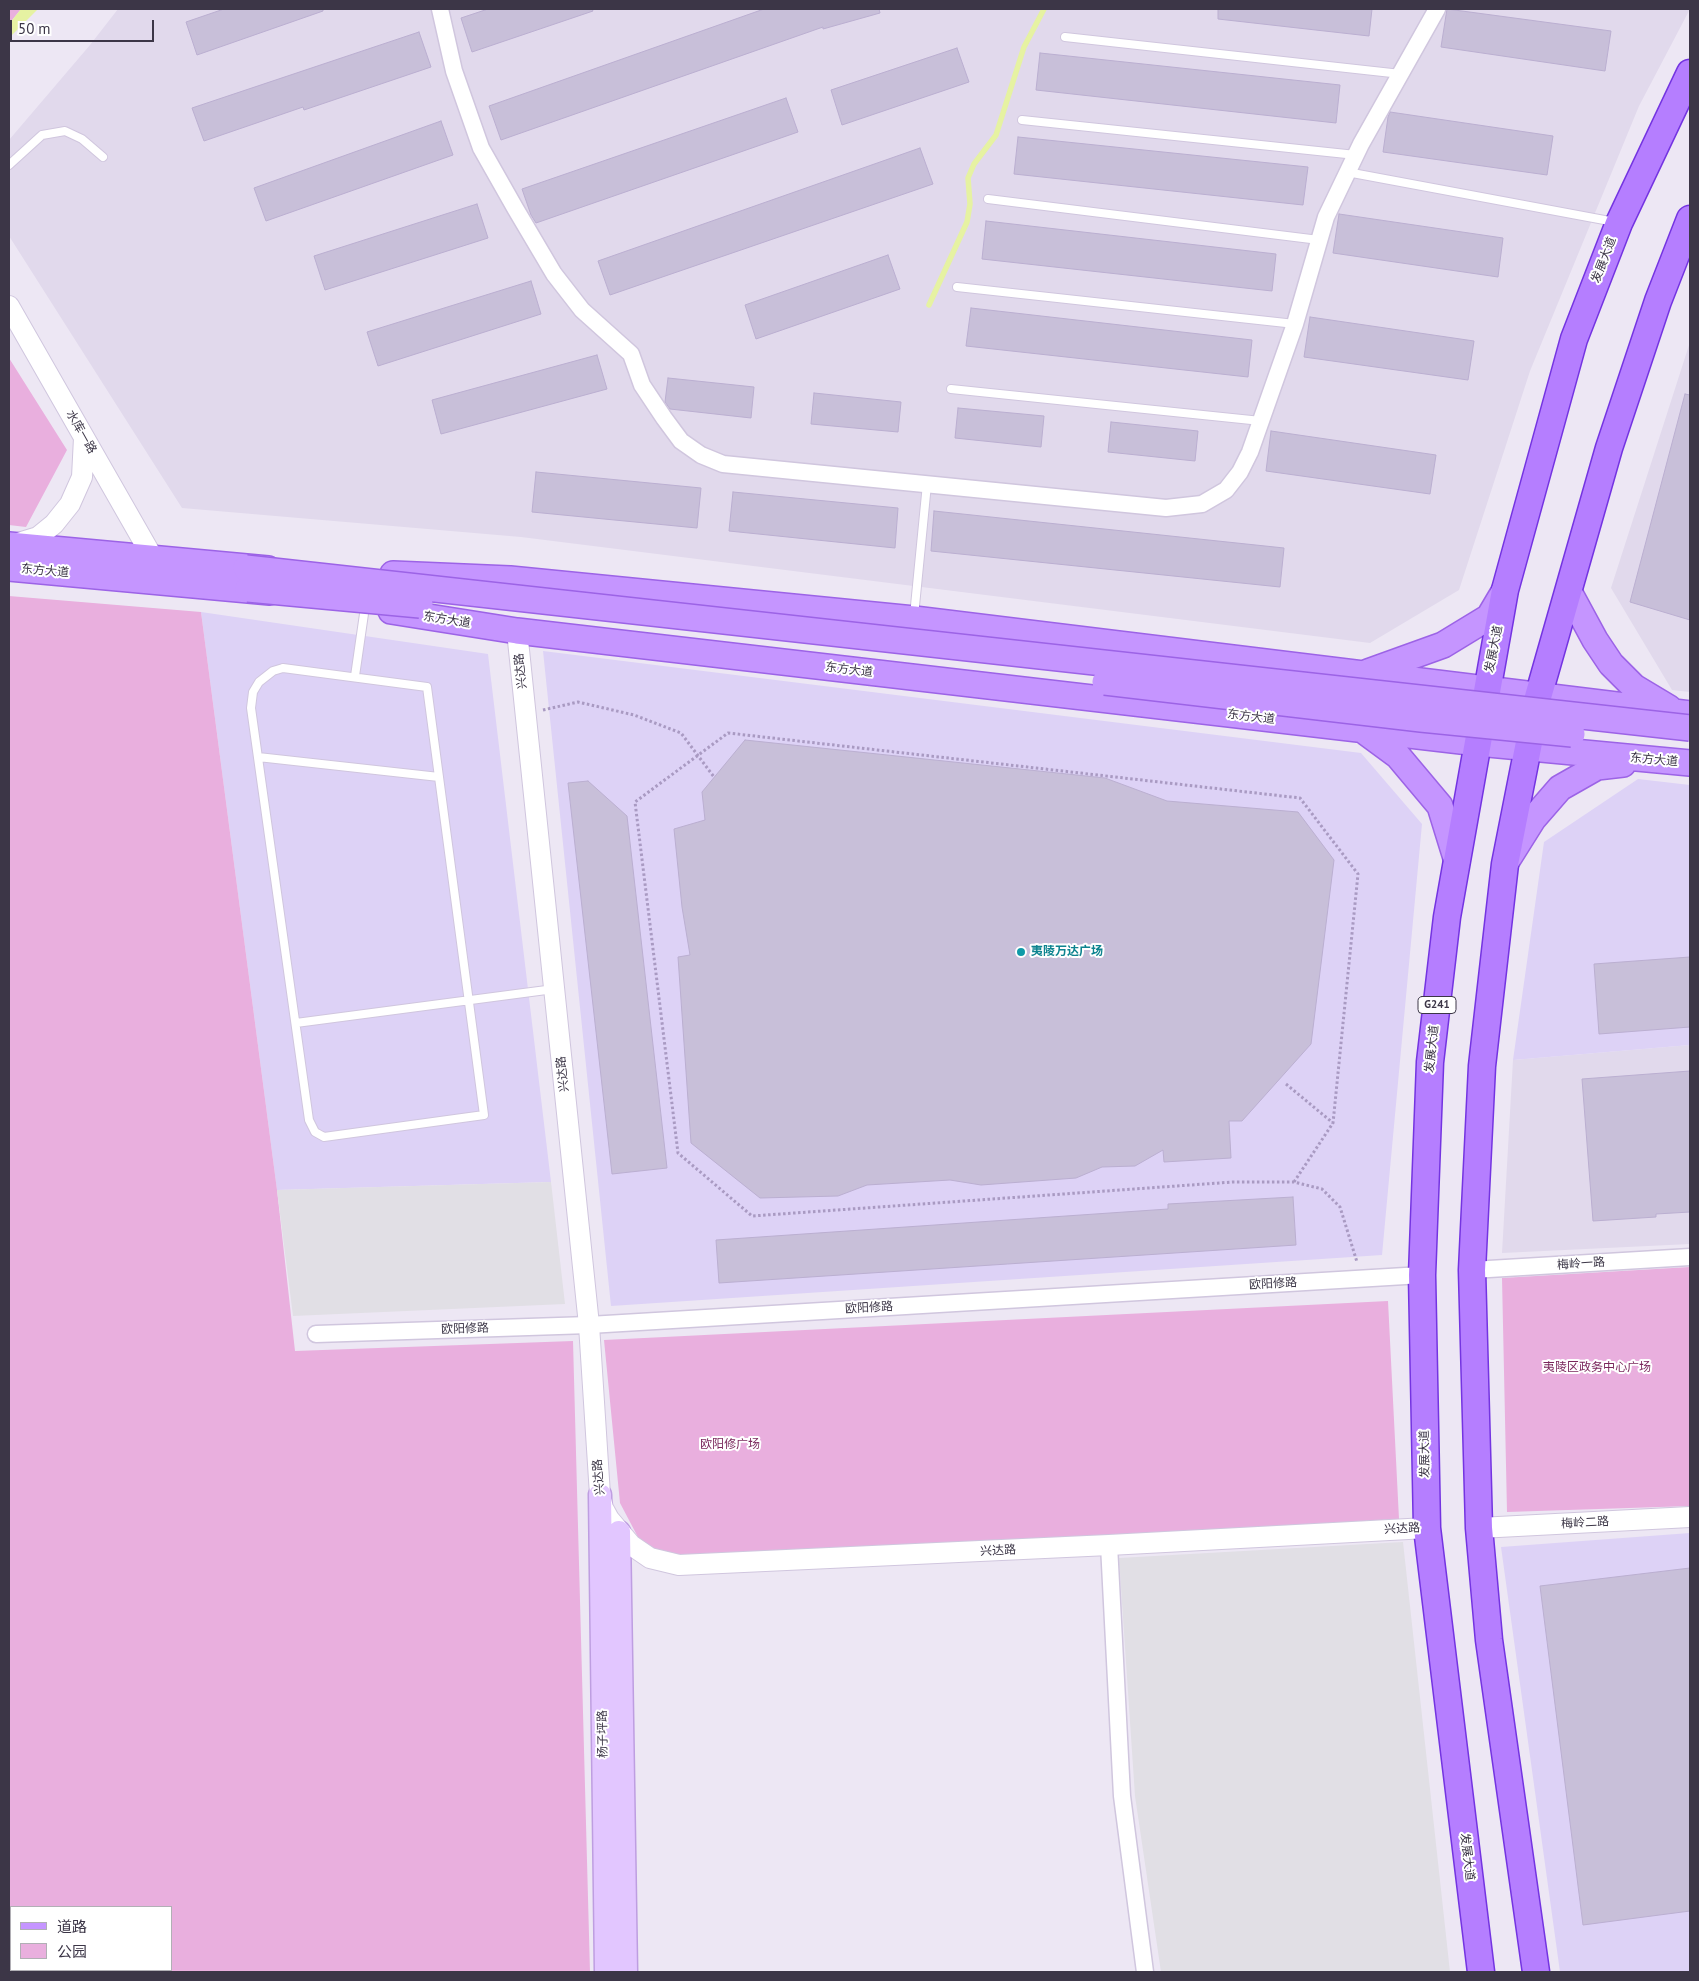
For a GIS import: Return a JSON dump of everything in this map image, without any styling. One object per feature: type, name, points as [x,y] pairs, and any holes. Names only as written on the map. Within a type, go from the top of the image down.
[{"type":"highway","name":"发展大道","points":[[1481,1972],[1427,1528],[1422,1275],[1430,1062],[1448,917],[1486,690],[1505,590],[1574,339],[1619,223],[1690,73]]},
{"type":"highway","points":[[1536,1972],[1489,1640],[1479,1528],[1472,1270],[1482,1066],[1505,864],[1530,748],[1538,696],[1609,448],[1658,301],[1690,220]]},
{"type":"main road","name":"东方大道","points":[[10,553],[153,558],[365,607],[517,631],[1362,730],[1690,763]]},
{"type":"main road","name":"东方大道","points":[[10,553],[247,579],[510,579],[914,619],[1538,696],[1685,718]]},
{"type":"main road","points":[[247,579],[1685,718]]},
{"type":"main road","points":[[247,579],[553,618],[1421,719],[1690,745]]},
{"type":"main road","points":[[1362,674],[1443,646],[1489,617],[1505,590]]},
{"type":"main road","points":[[1569,592],[1595,640],[1611,664],[1634,687],[1685,718]]},
{"type":"main road","points":[[1362,730],[1398,756],[1440,806],[1457,861]]},
{"type":"main road","points":[[1505,864],[1534,819],[1560,788],[1597,767],[1654,760]]},
{"type":"main road","name":"杨子坪路","points":[[600,1495],[606,1972]]},
{"type":"main road","name":"杨子坪路","points":[[619,1532],[626,1972]]},
{"type":"street","points":[[440,9],[454,71],[480,148],[554,274],[582,310],[631,354],[642,385],[681,441],[701,455],[724,464],[1166,508],[1202,504],[1226,490],[1240,472],[1261,421],[1295,324],[1326,217],[1356,155],[1437,9]]},
{"type":"street","name":"水库一路","points":[[9,306],[153,558]]},
{"type":"street","points":[[10,553],[38,537],[54,524],[70,504],[82,476],[84,438]]},
{"type":"street","name":"兴达路","points":[[517,631],[588,1325],[600,1495],[603,1508],[619,1532],[650,1558],[679,1565],[1427,1528]]},
{"type":"street","name":"梅岭一路","points":[[1472,1270],[1690,1257]]},
{"type":"street","name":"欧阳修路","points":[[316,1334],[588,1325],[1422,1275]]},
{"type":"street","name":"梅岭二路","points":[[1479,1528],[1690,1517]]},
{"type":"street","points":[[1109,1545],[1122,1796],[1145,1972]]},
{"type":"lane","points":[[1065,37],[1401,74]]},
{"type":"lane","points":[[1022,120],[1356,155]]},
{"type":"lane","points":[[9,165],[42,134],[65,131],[82,139],[103,157]]},
{"type":"lane","points":[[1347,172],[1619,223]]},
{"type":"lane","points":[[988,199],[1319,240]]},
{"type":"lane","points":[[957,287],[1295,324]]},
{"type":"lane","points":[[951,389],[1261,421]]},
{"type":"lane","points":[[914,619],[927,484]]},
{"type":"lane","points":[[355,676],[365,607]]},
{"type":"lane","points":[[283,668],[427,687],[484,1116],[324,1136],[315,1132],[309,1120],[258,757],[251,708],[253,692],[259,682],[273,671],[283,668]]},
{"type":"lane","points":[[258,757],[439,778]]},
{"type":"lane","points":[[296,1023],[554,989]]},
{"type":"path","points":[[526,714],[578,702],[634,715],[681,732],[714,777]]},
{"type":"path","points":[[1294,1182],[1332,1123],[1358,874],[1300,798],[728,733],[635,802],[678,1153],[752,1216],[1232,1182],[1294,1182],[1322,1189],[1340,1207],[1362,1279]]},
{"type":"path","points":[[1286,1084],[1332,1123]]},
{"type":"shaded area","points":[[21,9],[38,9],[9,38],[9,24]]},
{"type":"shaded area","points":[[118,9],[1690,9],[1639,106],[1530,371],[1459,590],[1370,643],[521,537],[182,508],[9,236],[9,140],[90,45]]},
{"type":"shaded area","points":[[1690,342],[1690,692],[1672,690],[1611,588]]},
{"type":"shaded area","points":[[201,612],[488,654],[551,1182],[277,1190]]},
{"type":"shaded area","name":"夷陵万达广场","points":[[543,651],[1361,753],[1422,824],[1382,1255],[611,1306]]},
{"type":"shaded area","points":[[1638,779],[1690,785],[1690,1045],[1513,1060],[1544,842]]},
{"type":"shaded area","points":[[1690,1045],[1690,1244],[1502,1253],[1513,1060]]},
{"type":"shaded area","points":[[551,1182],[565,1304],[293,1316],[277,1190]]},
{"type":"shaded area","points":[[1690,1533],[1690,1972],[1560,1972],[1501,1547]]},
{"type":"shaded area","points":[[1403,1542],[1450,1972],[1161,1972],[1135,1796],[1119,1558]]},
{"type":"green space","points":[[9,9],[21,9],[9,24]]},
{"type":"green space","points":[[9,358],[67,450],[26,527],[9,525]]},
{"type":"green space","points":[[9,596],[201,612],[277,1190],[295,1351],[573,1341],[590,1972],[9,1972]]},
{"type":"green space","name":"夷陵区政务中心广场","points":[[1690,1267],[1690,1506],[1507,1512],[1502,1278]]},
{"type":"green space","name":"欧阳修广场","points":[[1388,1301],[1399,1519],[677,1560],[640,1541],[620,1503],[604,1340]]},
{"type":"building","points":[[224,9],[323,9],[323,11],[197,55],[186,22]]},
{"type":"building","points":[[488,9],[592,9],[593,11],[472,52],[461,18]]},
{"type":"building","points":[[764,9],[879,9],[880,13],[823,29],[823,27],[501,140],[489,106]]},
{"type":"building","points":[[1218,9],[1372,9],[1369,36],[1218,19]]},
{"type":"building","points":[[1447,9],[1611,31],[1605,71],[1441,47]]},
{"type":"building","points":[[419,32],[431,67],[304,110],[303,107],[204,141],[192,108]]},
{"type":"building","points":[[957,48],[969,82],[842,125],[831,90]]},
{"type":"building","points":[[1040,53],[1340,85],[1336,123],[1036,90]]},
{"type":"building","points":[[786,98],[798,132],[536,223],[531,215],[522,189]]},
{"type":"building","points":[[1390,112],[1553,136],[1547,175],[1383,152]]},
{"type":"building","points":[[441,121],[453,155],[266,221],[254,188]]},
{"type":"building","points":[[1018,137],[1308,167],[1303,205],[1014,174]]},
{"type":"building","points":[[920,148],[933,184],[610,295],[598,261]]},
{"type":"building","points":[[477,204],[488,238],[325,290],[314,256]]},
{"type":"building","points":[[1339,214],[1503,238],[1498,277],[1333,253]]},
{"type":"building","points":[[986,221],[1276,254],[1272,291],[982,259]]},
{"type":"building","points":[[888,255],[900,289],[756,339],[745,305]]},
{"type":"building","points":[[531,281],[541,314],[378,366],[367,332]]},
{"type":"building","points":[[971,308],[1252,340],[1248,377],[966,346]]},
{"type":"building","points":[[1310,317],[1474,341],[1468,380],[1304,357]]},
{"type":"building","points":[[597,355],[607,389],[441,434],[432,400]]},
{"type":"building","points":[[668,378],[754,387],[751,418],[670,409],[665,402]]},
{"type":"building","points":[[814,393],[901,402],[898,432],[811,424]]},
{"type":"building","points":[[1685,394],[1690,395],[1690,620],[1630,602]]},
{"type":"building","points":[[958,408],[1044,416],[1041,447],[955,438]]},
{"type":"building","points":[[1111,422],[1198,431],[1195,461],[1108,452]]},
{"type":"building","points":[[1271,431],[1436,455],[1430,494],[1266,471]]},
{"type":"building","points":[[536,472],[701,488],[697,528],[532,512]]},
{"type":"building","points":[[733,492],[898,508],[895,548],[729,531]]},
{"type":"building","points":[[934,511],[1284,548],[1280,587],[931,551]]},
{"type":"building","name":"夷陵万达广场","points":[[745,740],[1105,778],[1167,801],[1298,812],[1334,860],[1311,1044],[1242,1121],[1229,1121],[1231,1158],[1164,1162],[1163,1150],[1135,1166],[1102,1167],[1076,1178],[981,1185],[950,1180],[867,1185],[838,1196],[760,1198],[691,1143],[678,957],[690,955],[682,907],[674,829],[705,820],[702,792]]},
{"type":"building","points":[[588,781],[627,816],[667,1168],[612,1174],[568,783]]},
{"type":"building","points":[[1690,957],[1690,1027],[1599,1034],[1594,964]]},
{"type":"building","points":[[1690,1071],[1690,1212],[1656,1214],[1656,1217],[1593,1221],[1582,1079]]},
{"type":"building","points":[[1293,1197],[1296,1245],[719,1283],[716,1240],[1168,1209],[1168,1204]]},
{"type":"building","points":[[1690,1568],[1690,1911],[1583,1925],[1540,1586]]},
{"type":"waterway","points":[[929,305],[967,222],[970,204],[968,178],[974,164],[996,135],[1024,47],[1044,9]]},
{"type":"place","name":"夷陵万达广场","points":[[1021,952]]}]
